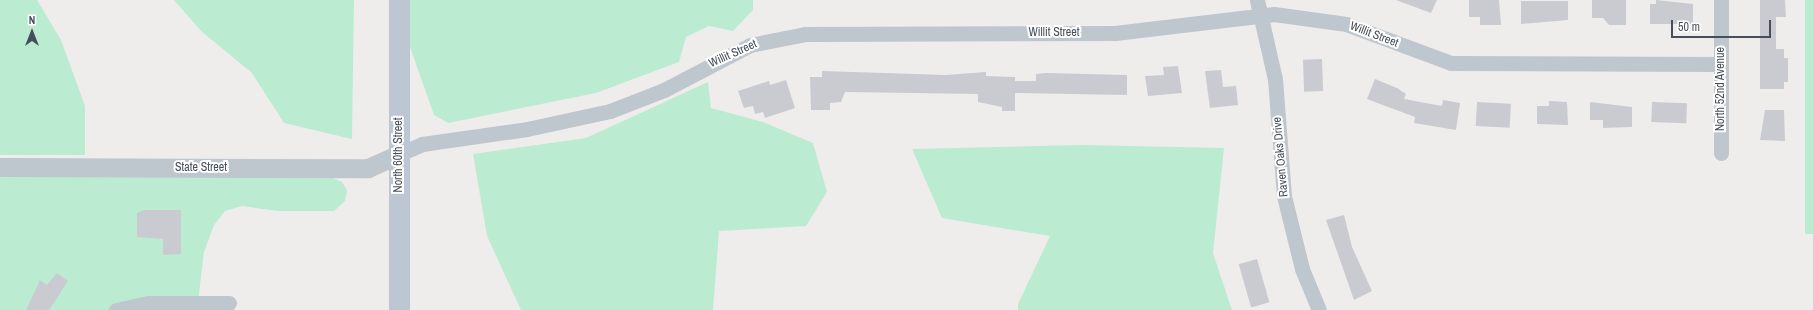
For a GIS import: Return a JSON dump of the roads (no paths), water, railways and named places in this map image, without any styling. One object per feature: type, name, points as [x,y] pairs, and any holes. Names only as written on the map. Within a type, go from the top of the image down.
[{"type":"main road","name":"North 60th Street","points":[[399,0],[399,310]]},
{"type":"street","name":"North 52nd Avenue","points":[[1721,0],[1721,153]]},
{"type":"street","name":"Willit Street","points":[[399,154],[422,144],[526,129],[610,111],[664,90],[750,45],[788,36],[1115,33],[1159,31],[1258,7],[1346,24],[1451,63],[1721,64]]},
{"type":"street","name":"Raven Oaks Drive","points":[[1258,7],[1275,79],[1284,196],[1302,269],[1319,310]]},
{"type":"street","name":"State Street","points":[[0,167],[368,168],[399,154]]},
{"type":"street","points":[[116,310],[149,303],[229,303]]}]
